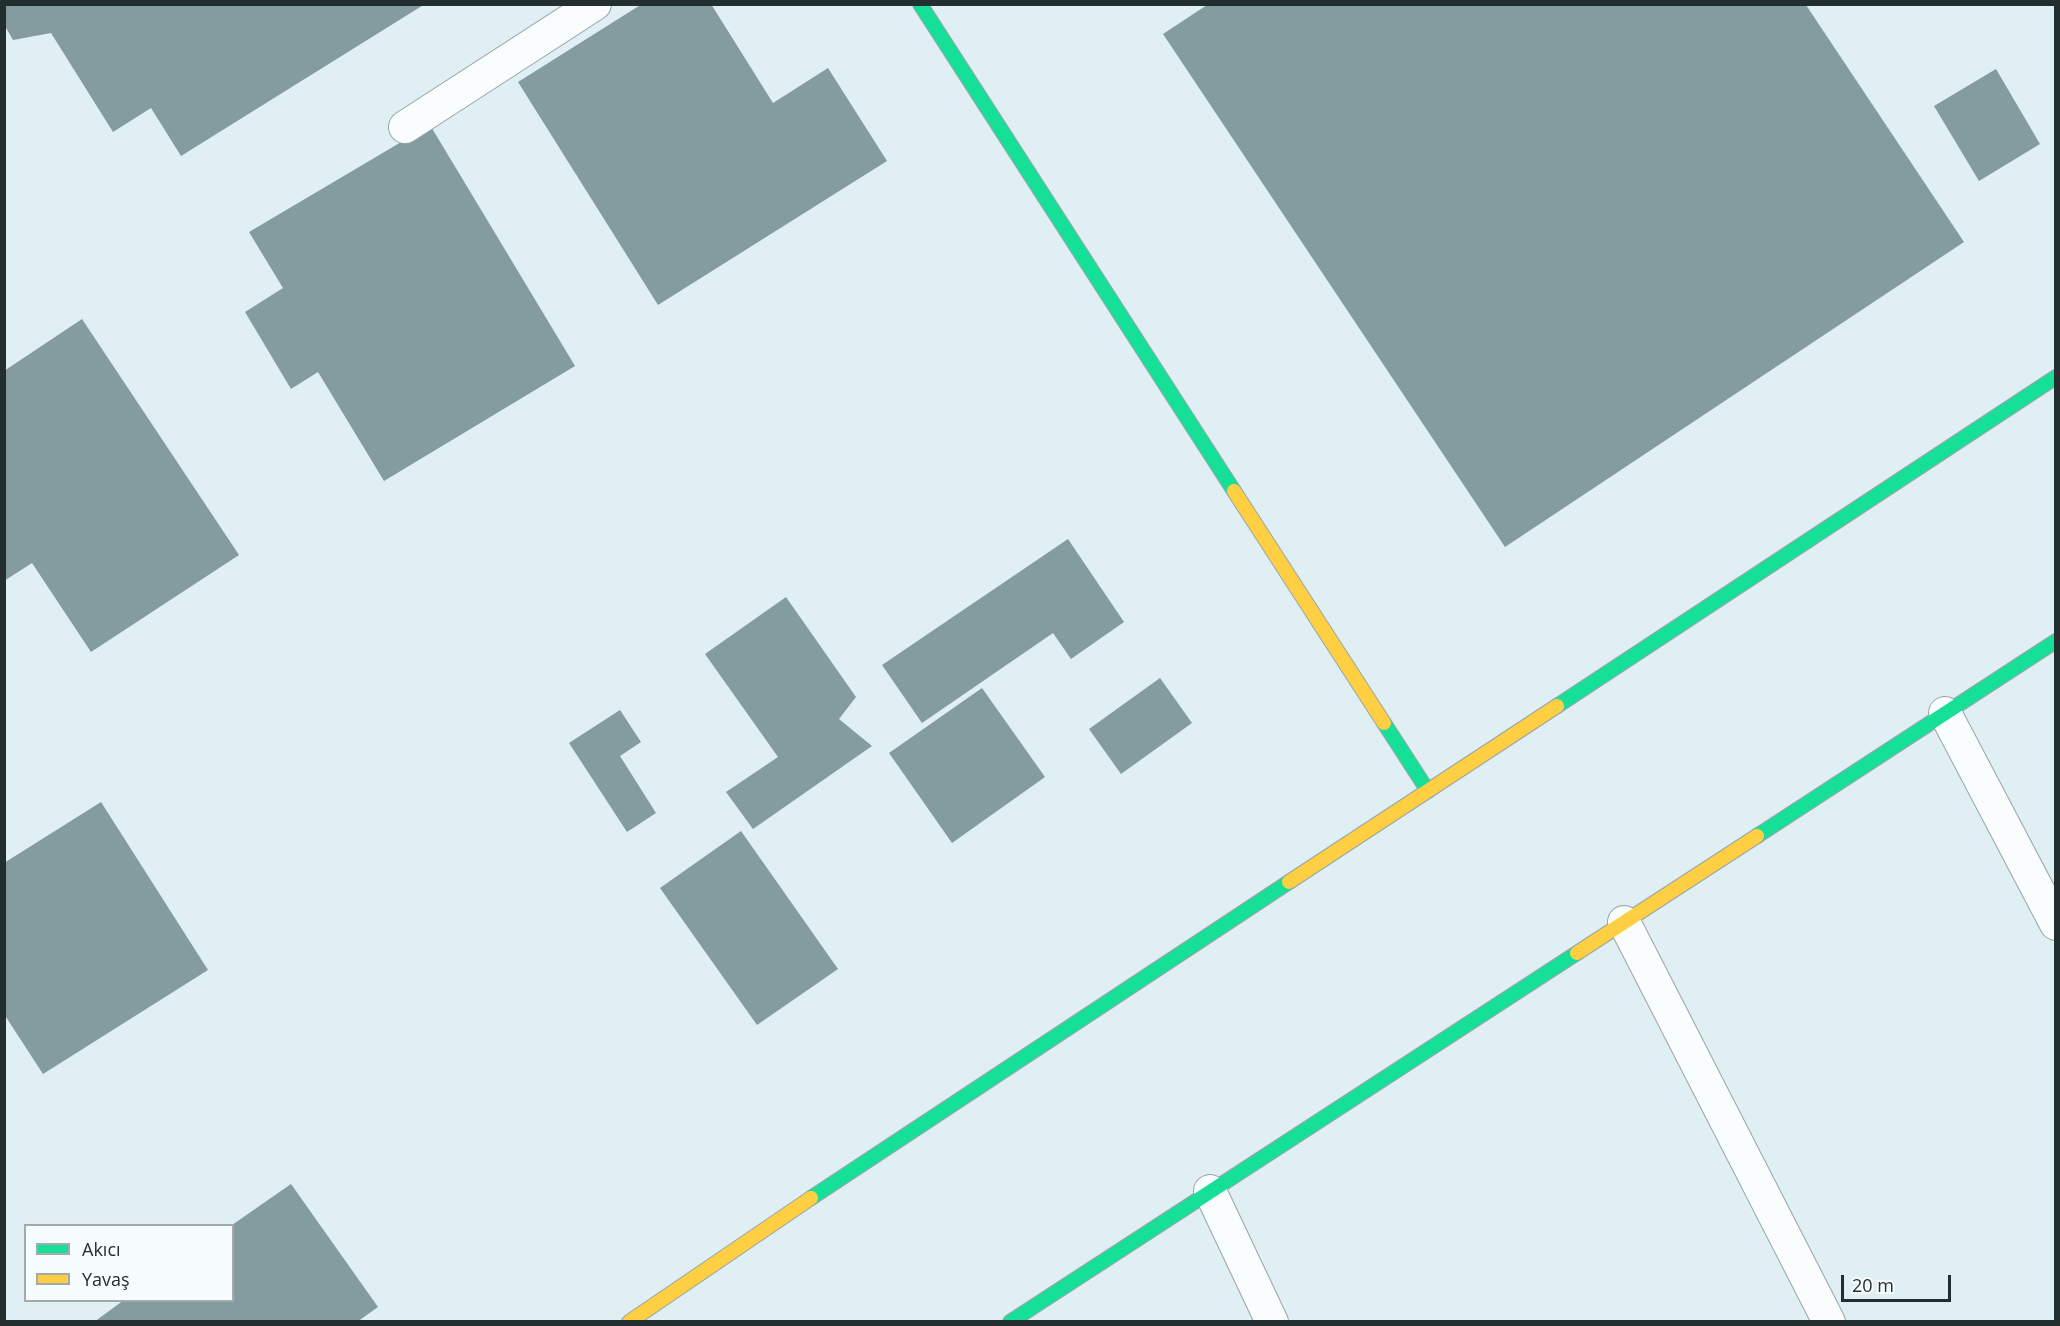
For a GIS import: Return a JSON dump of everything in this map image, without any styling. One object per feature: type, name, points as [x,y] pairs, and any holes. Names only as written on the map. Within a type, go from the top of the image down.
[{"type":"street","points":[[405,127],[595,4]]},
{"type":"street","points":[[920,4],[1428,791]]},
{"type":"street","points":[[629,1322],[788,1213],[2055,377]]},
{"type":"street","points":[[1010,1322],[2055,641]]},
{"type":"street","points":[[1945,713],[2055,924]]},
{"type":"street","points":[[1624,922],[1829,1322]]},
{"type":"street","points":[[1210,1191],[1272,1322]]},
{"type":"building","points":[[5,4],[425,4],[181,156],[151,108],[113,132],[51,33],[13,40],[5,26]]},
{"type":"building","points":[[642,4],[711,4],[773,103],[828,68],[887,161],[658,305],[518,82]]},
{"type":"building","points":[[1207,5],[1806,5],[1964,242],[1505,547],[1163,34]]},
{"type":"building","points":[[1996,69],[2040,144],[1979,181],[1934,106]]},
{"type":"building","points":[[430,125],[575,366],[384,481],[318,372],[291,389],[245,312],[283,288],[249,232]]},
{"type":"building","points":[[82,319],[239,555],[91,652],[32,563],[4,581],[4,371]]},
{"type":"building","points":[[1068,539],[1124,622],[1071,659],[1053,633],[922,723],[882,665]]},
{"type":"building","points":[[786,597],[856,697],[839,719],[872,746],[753,829],[726,792],[778,757],[705,654]]},
{"type":"building","points":[[1160,678],[1192,723],[1121,774],[1089,729]]},
{"type":"building","points":[[982,688],[1045,777],[952,843],[889,753]]},
{"type":"building","points":[[620,710],[641,742],[620,756],[656,813],[627,832],[569,743]]},
{"type":"building","points":[[101,802],[208,970],[43,1074],[4,1014],[4,863]]},
{"type":"building","points":[[741,831],[838,969],[757,1025],[660,888]]},
{"type":"building","points":[[291,1184],[378,1307],[357,1322],[94,1322],[121,1302],[234,1302],[233,1224]]},
{"type":"traffic: fast","points":[[920,4],[1234,491]]},
{"type":"traffic: fast","points":[[1557,706],[2056,377]]},
{"type":"traffic: fast","points":[[1757,836],[2056,641]]},
{"type":"traffic: fast","points":[[1384,723],[1428,791]]},
{"type":"traffic: fast","points":[[811,1198],[1289,882]]},
{"type":"traffic: fast","points":[[1010,1322],[1577,953]]},
{"type":"traffic: slow","points":[[1234,491],[1384,723]]},
{"type":"traffic: slow","points":[[1289,882],[1557,706]]},
{"type":"traffic: slow","points":[[1577,953],[1757,836]]},
{"type":"traffic: slow","points":[[629,1322],[811,1198]]}]
